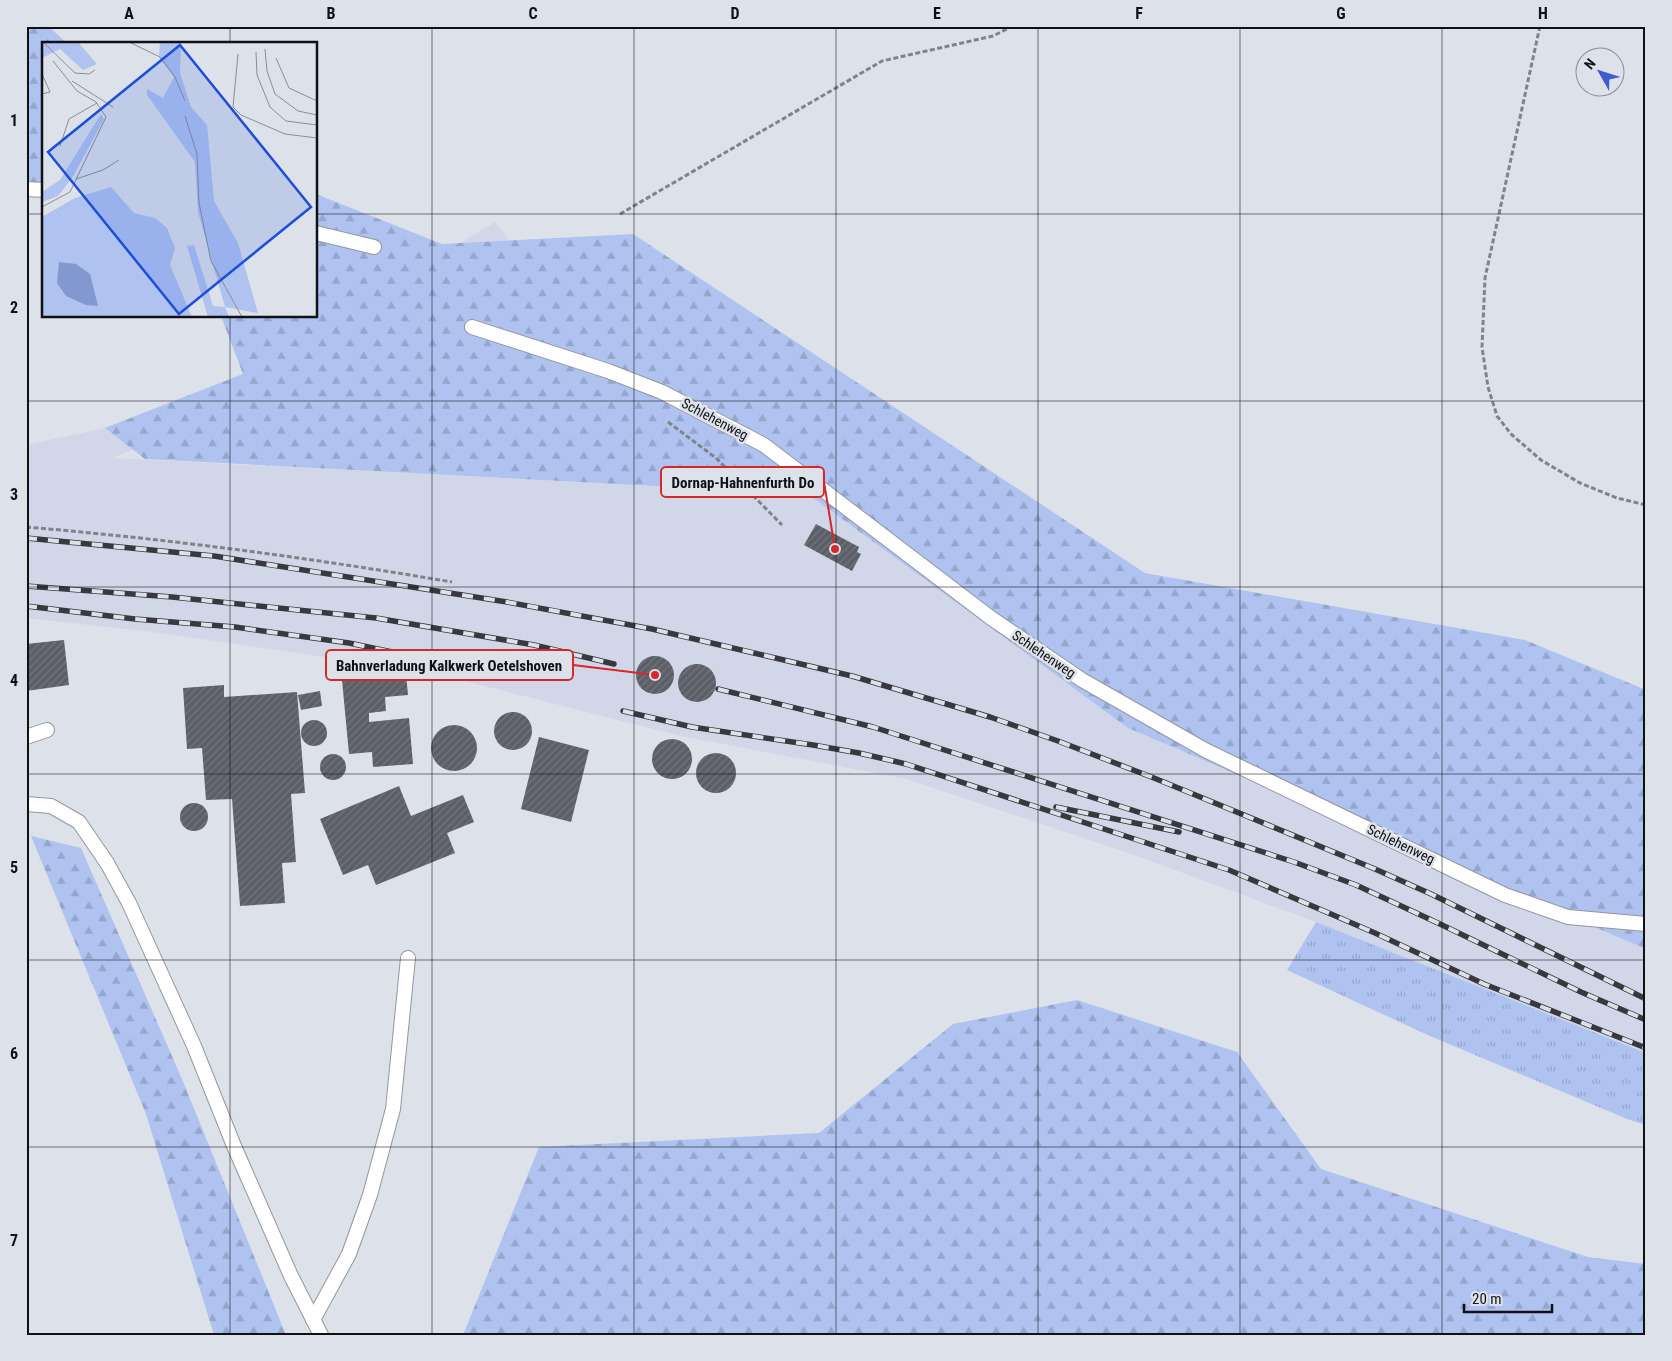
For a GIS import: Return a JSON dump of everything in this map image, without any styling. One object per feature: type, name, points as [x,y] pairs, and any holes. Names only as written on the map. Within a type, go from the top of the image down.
[{"type":"lane","points":[[26,189],[42,190]]},
{"type":"lane","points":[[318,233],[374,247]]},
{"type":"lane","name":"Schlehenweg","points":[[472,328],[608,371],[662,392],[764,445],[991,618],[1082,680],[1205,750],[1505,895],[1568,917],[1646,924]]},
{"type":"lane","points":[[26,738],[47,730]]},
{"type":"lane","points":[[26,804],[51,806],[79,822],[107,863],[124,895],[194,1046],[234,1146],[291,1276],[321,1335]]},
{"type":"lane","points":[[313,1320],[349,1254],[370,1195],[391,1118],[408,958]]},
{"type":"path","points":[[620,214],[882,61],[994,36],[1013,26]]},
{"type":"path","points":[[1540,26],[1485,278],[1482,347],[1488,387],[1497,416],[1511,434],[1541,460],[1580,483],[1617,498],[1646,505]]},
{"type":"path","points":[[663,418],[716,458],[782,525]]},
{"type":"path","points":[[26,527],[240,549],[452,582]]},
{"type":"shaded area","points":[[495,222],[515,249],[265,397],[112,458],[808,494],[1128,728],[1646,949],[1646,1053],[1316,922],[1126,852],[907,779],[681,736],[429,672],[153,632],[26,618],[26,445],[105,428],[250,371]]},
{"type":"green space","points":[[26,26],[48,26],[66,42],[42,42],[42,192],[26,192]]},
{"type":"green space","points":[[318,195],[442,244],[633,234],[1145,573],[1525,640],[1646,690],[1646,949],[1128,728],[808,494],[145,459],[105,428],[243,374],[222,318],[318,318]]},
{"type":"green space","points":[[31,836],[81,848],[182,1079],[286,1335],[214,1335],[146,1114]]},
{"type":"green space","points":[[1316,922],[1646,1053],[1646,1125],[1627,1119],[1430,1036],[1287,970]]},
{"type":"green space","points":[[1077,1000],[1237,1052],[1321,1169],[1588,1257],[1646,1264],[1646,1335],[463,1335],[539,1147],[819,1133],[953,1024]]},
{"type":"building","points":[[816,524],[859,547],[857,552],[861,554],[852,571],[804,545]]},
{"type":"building","points":[[64,640],[69,685],[26,691],[26,644]]},
{"type":"building","points":[[655,656],[669,661],[674,675],[669,689],[655,694],[641,689],[636,675],[641,661]]},
{"type":"building","points":[[697,664],[711,669],[716,683],[711,697],[697,702],[683,697],[678,683],[683,669]]},
{"type":"building","points":[[406,674],[408,695],[385,697],[386,711],[369,713],[369,722],[409,718],[413,764],[373,767],[372,752],[349,754],[342,680]]},
{"type":"building","points":[[224,685],[224,697],[297,692],[305,793],[291,794],[296,862],[282,863],[285,903],[240,906],[232,799],[206,800],[202,748],[187,749],[183,688]]},
{"type":"building","points":[[320,691],[322,706],[301,710],[298,695]]},
{"type":"building","points":[[513,712],[527,717],[532,731],[527,745],[513,750],[499,745],[494,731],[499,717]]},
{"type":"building","points":[[314,720],[323,724],[327,733],[323,742],[314,746],[305,742],[301,733],[305,724]]},
{"type":"building","points":[[454,725],[467,729],[473,735],[477,748],[473,761],[467,767],[454,771],[441,767],[435,761],[431,748],[435,735],[441,729]]},
{"type":"building","points":[[539,737],[589,750],[571,822],[521,809]]},
{"type":"building","points":[[672,739],[686,745],[692,759],[686,773],[672,779],[658,773],[652,759],[658,745]]},
{"type":"building","points":[[712,753],[720,753],[727,756],[733,762],[736,773],[733,784],[727,790],[720,793],[712,793],[705,790],[699,784],[696,777],[696,769],[699,762],[705,756]]},
{"type":"building","points":[[333,754],[342,758],[346,767],[342,776],[333,780],[324,776],[320,767],[324,758]]},
{"type":"building","points":[[399,786],[411,816],[463,795],[474,822],[447,833],[455,853],[376,885],[368,865],[343,875],[320,819]]},
{"type":"building","points":[[194,803],[204,807],[208,817],[204,827],[194,831],[184,827],[180,817],[184,807]]},
{"type":"railway","points":[[26,538],[214,556],[507,602],[652,629],[852,676],[990,717],[1154,778],[1431,894],[1646,999]]},
{"type":"railway","points":[[26,586],[172,597],[376,618],[534,645],[614,664]]},
{"type":"railway","points":[[26,606],[135,619],[235,627],[349,643],[435,661],[493,676]]},
{"type":"railway","points":[[718,689],[873,727],[1294,862],[1356,885],[1581,992],[1646,1020]]},
{"type":"railway","points":[[623,711],[692,727],[813,745],[906,764],[1229,870],[1375,933],[1484,984],[1646,1048]]},
{"type":"railway","points":[[1056,807],[1179,832]]},
{"type":"place","name":"Dornap-Hahnenfurth Do","points":[[835,549]]},
{"type":"place","name":"Bahnverladung Kalkwerk Oetelshoven","points":[[655,675]]}]
